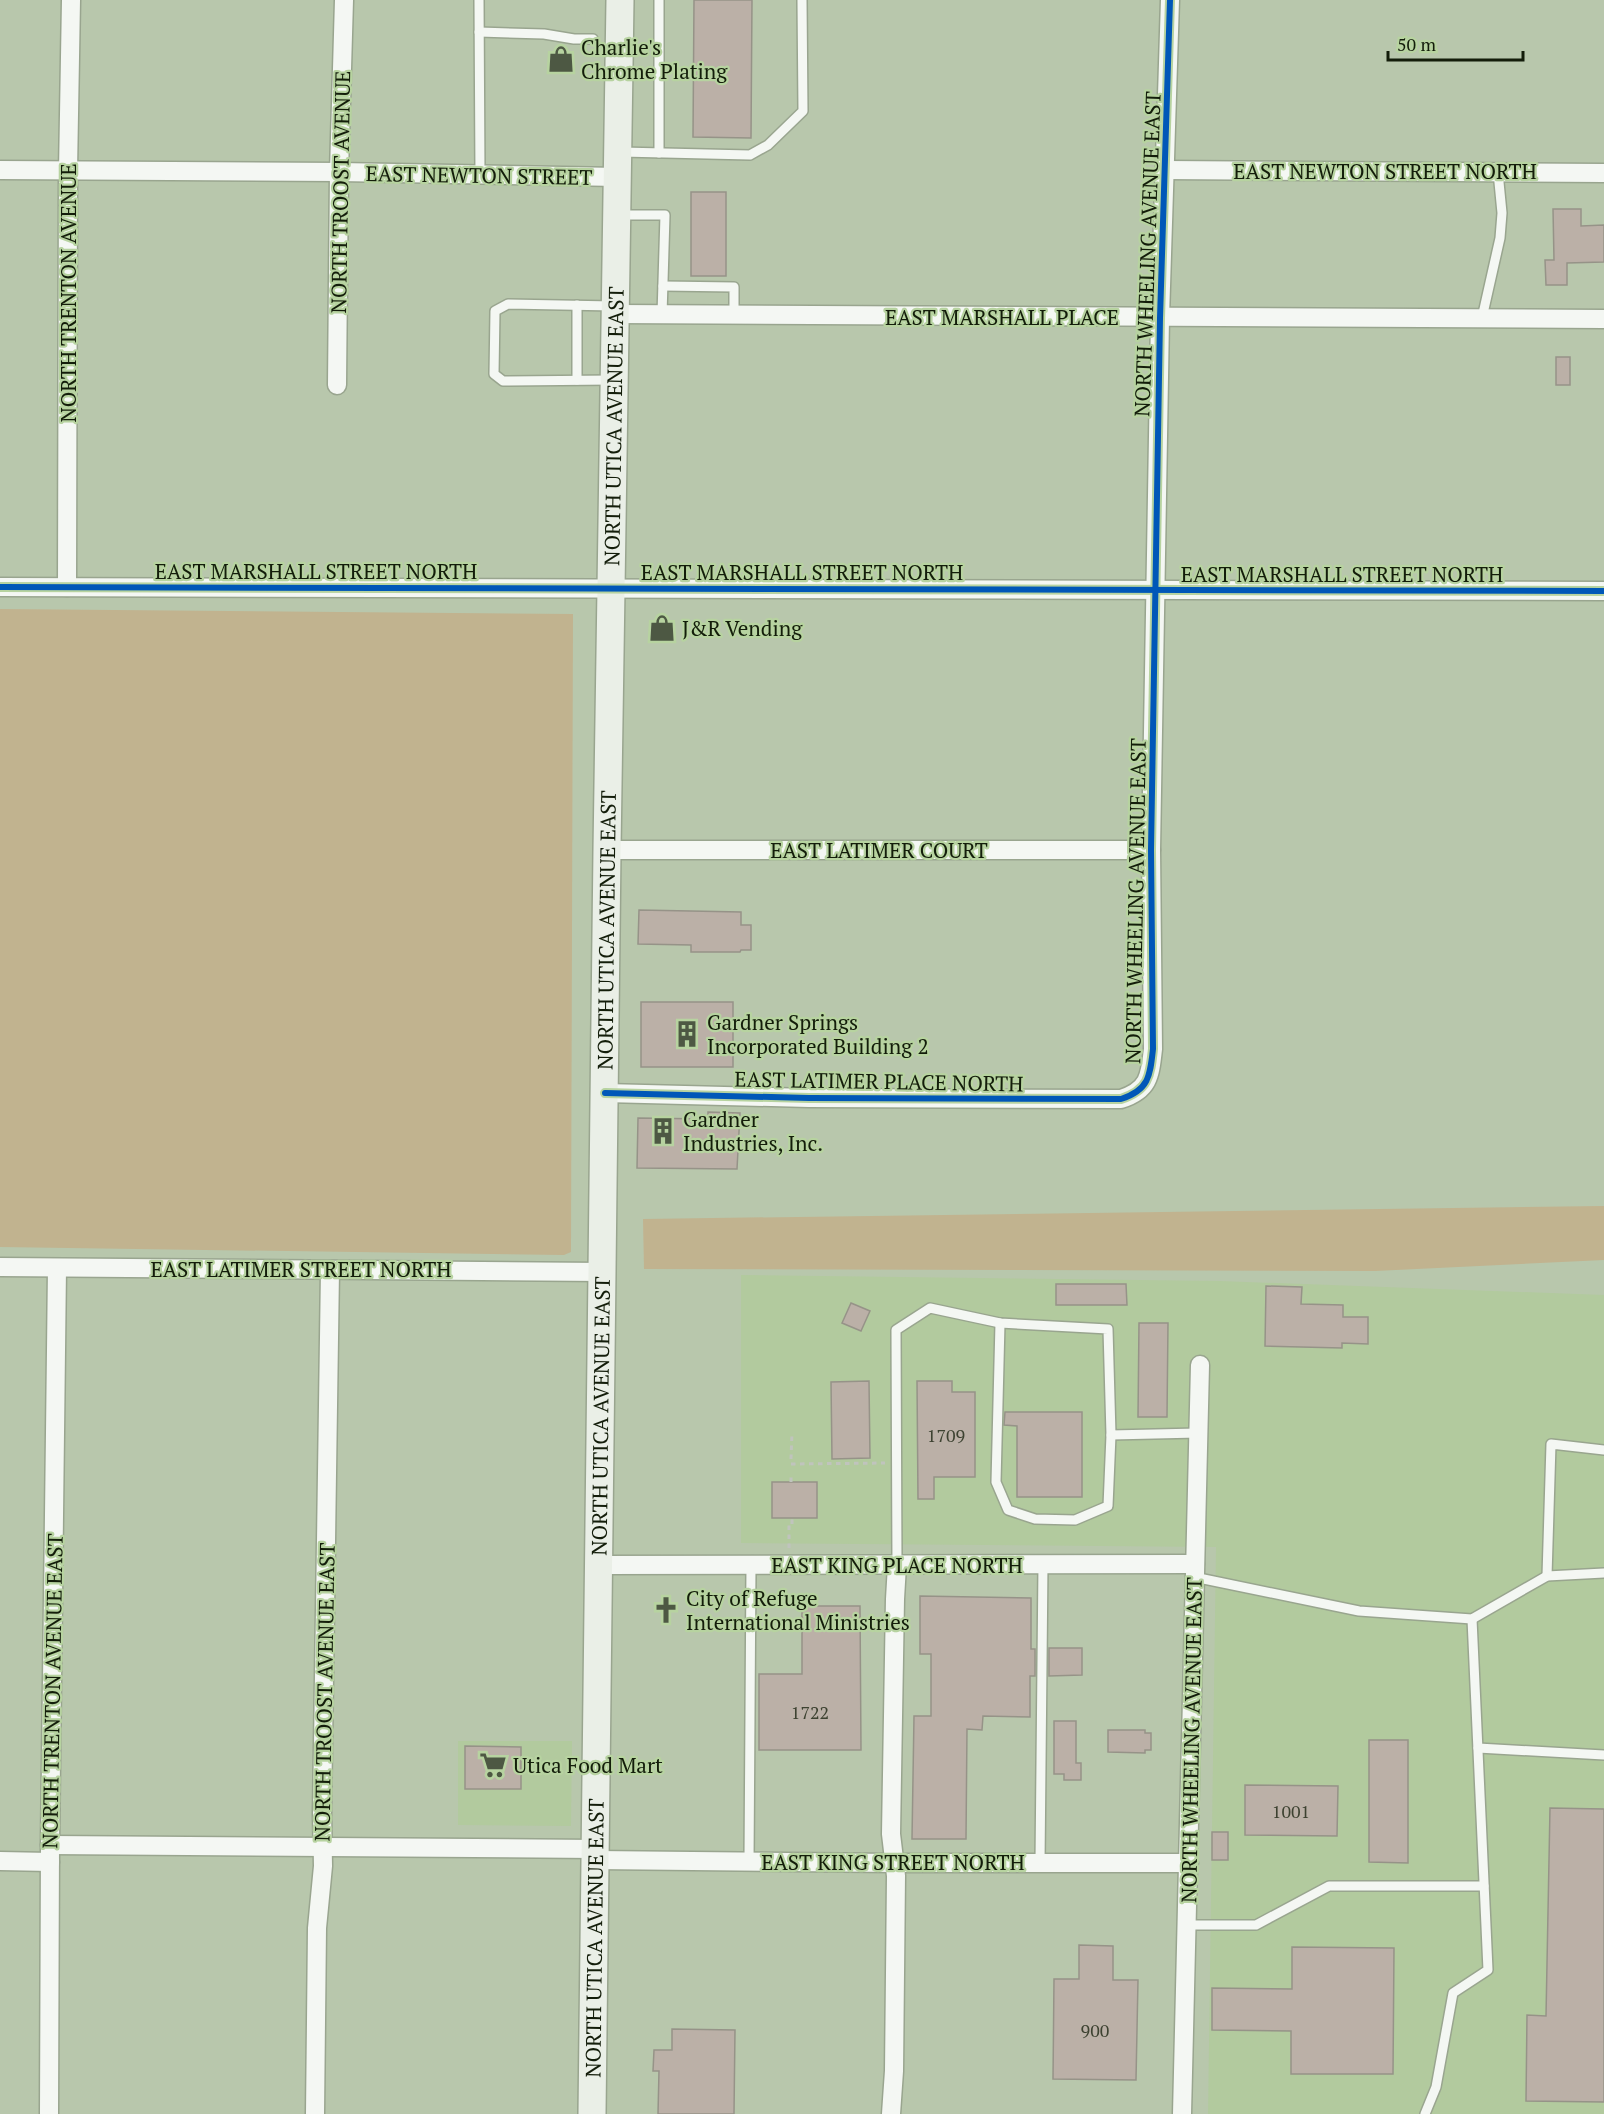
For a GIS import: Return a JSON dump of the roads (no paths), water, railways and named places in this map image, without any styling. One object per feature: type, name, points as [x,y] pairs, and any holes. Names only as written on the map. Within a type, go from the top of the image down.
[{"type":"main road","name":"NORTH UTICA AVENUE EAST","points":[[592,2114],[620,0]]},
{"type":"street","name":"NORTH TRENTON AVENUE","points":[[67,587],[71,0]]},
{"type":"street","name":"NORTH TROOST AVENUE","points":[[337,385],[339,172],[344,0]]},
{"type":"street","name":"NORTH WHEELING AVENUE EAST","points":[[1146,1083],[1154,1049],[1151,850],[1160,318],[1170,0]]},
{"type":"street","name":"EAST NEWTON STREET","points":[[339,172],[480,175],[618,165]]},
{"type":"street","points":[[0,170],[339,172]]},
{"type":"street","name":"EAST NEWTON STREET NORTH","points":[[1166,170],[1604,172]]},
{"type":"street","name":"EAST MARSHALL PLACE","points":[[616,310],[662,315],[1604,319]]},
{"type":"street","name":"EAST MARSHALL STREET NORTH","points":[[0,587],[1604,591]]},
{"type":"street","name":"EAST LATIMER COURT","points":[[607,850],[1151,850]]},
{"type":"street","name":"EAST LATIMER PLACE NORTH","points":[[605,1093],[809,1098],[1121,1099],[1136,1094],[1146,1083]]},
{"type":"street","name":"EAST LATIMER STREET NORTH","points":[[0,1267],[603,1272]]},
{"type":"street","name":"NORTH TRENTON AVENUE EAST","points":[[49,2114],[57,1268]]},
{"type":"street","name":"NORTH TROOST AVENUE EAST","points":[[315,2114],[317,1928],[323,1866],[330,1270]]},
{"type":"street","name":"NORTH WHEELING AVENUE EAST","points":[[1182,2114],[1200,1365]]},
{"type":"street","name":"EAST KING PLACE NORTH","points":[[599,1565],[1043,1564],[1195,1570]]},
{"type":"street","points":[[891,2114],[894,2071],[896,1876],[891,1834],[897,1565]]},
{"type":"street","name":"EAST KING STREET NORTH","points":[[0,1861],[50,1853],[322,1846],[749,1861],[1189,1863]]},
{"type":"lane","points":[[479,0],[480,175]]},
{"type":"lane","points":[[659,0],[659,153]]},
{"type":"lane","points":[[618,165],[659,153],[750,155],[768,145],[803,111],[802,0]]},
{"type":"lane","points":[[479,32],[544,34],[574,39],[593,39]]},
{"type":"lane","points":[[1482,318],[1500,238],[1502,213],[1498,172]]},
{"type":"lane","points":[[618,215],[665,215],[662,315]]},
{"type":"lane","points":[[663,286],[734,287],[734,315]]},
{"type":"lane","points":[[615,380],[503,381],[495,374],[495,311],[508,304],[577,305],[616,310]]},
{"type":"lane","points":[[577,305],[577,380]]},
{"type":"lane","points":[[897,1565],[896,1330],[930,1308],[1000,1323],[1108,1329],[1111,1435],[1107,1506],[1075,1520],[1035,1519],[1008,1510],[996,1482],[1000,1323]]},
{"type":"lane","points":[[1111,1435],[1198,1433]]},
{"type":"lane","points":[[1547,1576],[1551,1444],[1604,1450]]},
{"type":"lane","points":[[1040,1863],[1043,1564]]},
{"type":"lane","points":[[749,1861],[751,1565]]},
{"type":"lane","points":[[1195,1570],[1359,1611],[1472,1619],[1547,1576],[1604,1573]]},
{"type":"lane","points":[[1425,2114],[1436,2087],[1453,1993],[1488,1970],[1472,1619]]},
{"type":"lane","points":[[1478,1748],[1604,1755]]},
{"type":"lane","points":[[1187,1925],[1256,1925],[1329,1886],[1484,1886]]},
{"type":"place","name":"Charlie's Chrome Plating","points":[[561,59]]},
{"type":"place","name":"J&R Vending","points":[[662,628]]},
{"type":"place","name":"Gardner Springs Incorporated Building 2","points":[[687,1034]]},
{"type":"place","name":"Gardner Industries, Inc.","points":[[663,1131]]},
{"type":"place","name":"City of Refuge International Ministries","points":[[666,1610]]},
{"type":"place","name":"Utica Food Mart","points":[[493,1765]]}]
